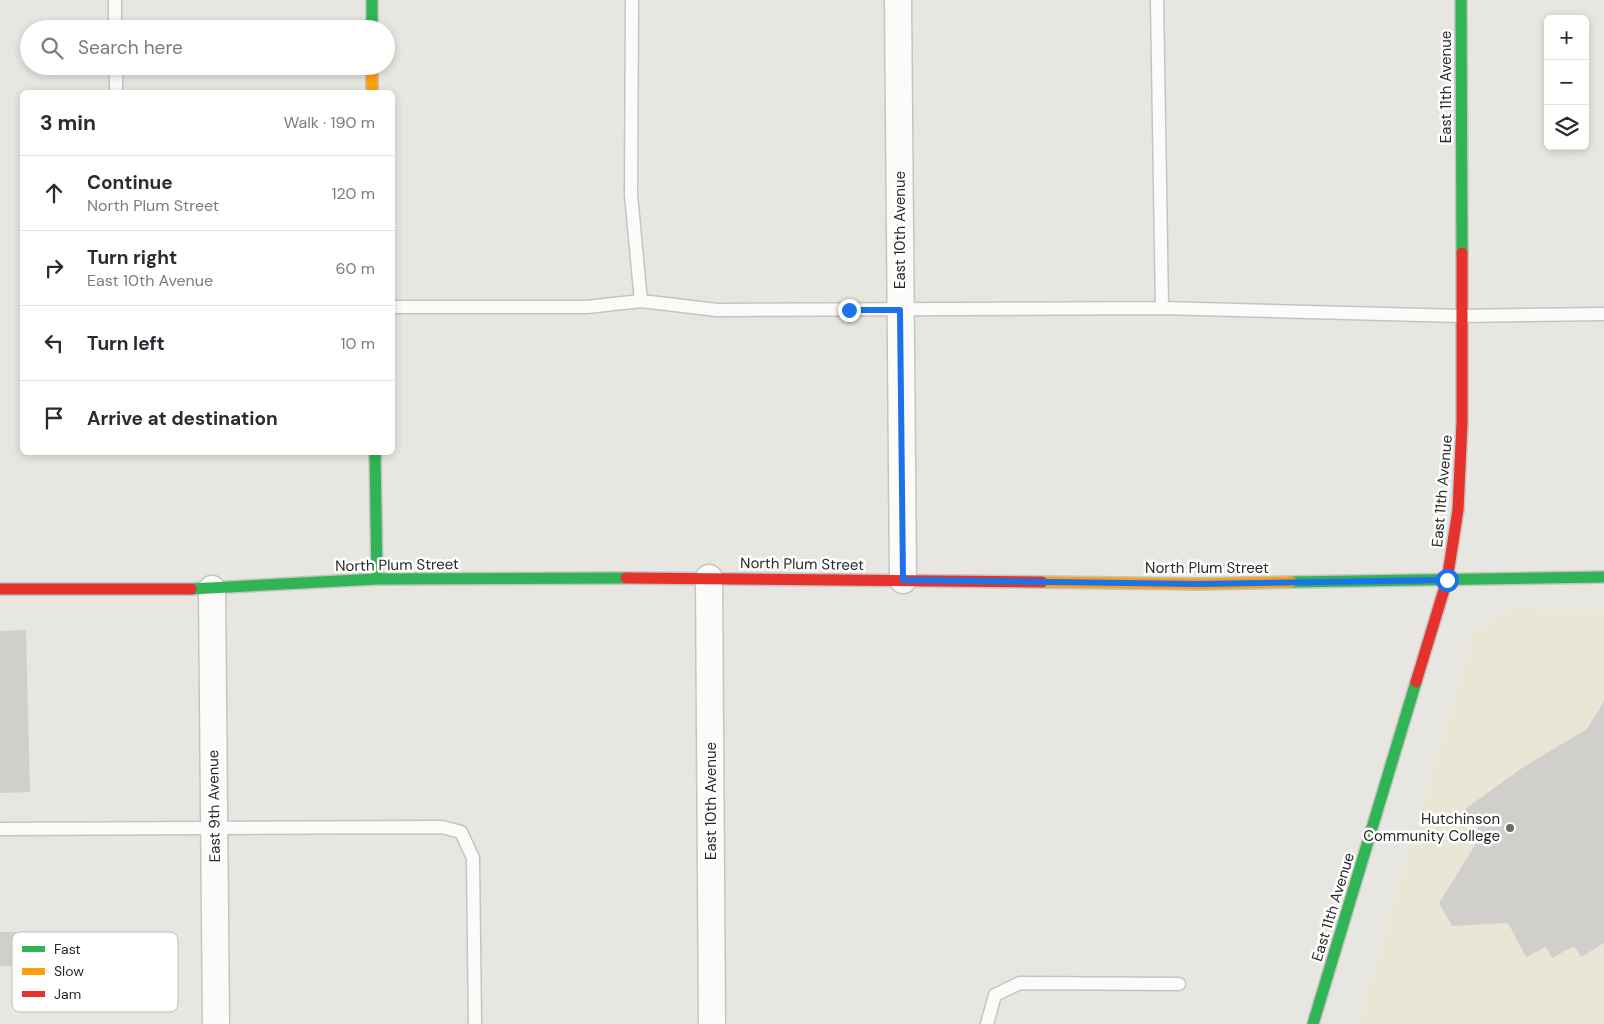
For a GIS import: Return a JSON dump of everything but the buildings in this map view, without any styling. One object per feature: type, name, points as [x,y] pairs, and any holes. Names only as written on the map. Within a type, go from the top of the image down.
[{"type":"street","points":[[372,0],[372,20]]},
{"type":"street","name":"East 10th Avenue","points":[[898,0],[903,580]]},
{"type":"street","name":"East 11th Avenue","points":[[1313,1024],[1447,580],[1458,510],[1462,423],[1461,0]]},
{"type":"street","points":[[372,75],[372,90]]},
{"type":"street","points":[[375,455],[377,579]]},
{"type":"street","name":"North Plum Street","points":[[0,589],[212,589],[377,579],[709,578],[1198,584],[1516,577],[1604,577]]},
{"type":"street","name":"East 10th Avenue","points":[[709,578],[712,1024]]},
{"type":"street","name":"East 9th Avenue","points":[[212,589],[216,1024]]},
{"type":"lane","points":[[115,0],[115,20]]},
{"type":"lane","points":[[632,0],[630,195],[641,301]]},
{"type":"lane","points":[[1157,0],[1162,308]]},
{"type":"lane","points":[[116,75],[116,90]]},
{"type":"lane","points":[[395,307],[587,307],[641,301],[717,310],[1162,308],[1461,316],[1604,314]]},
{"type":"lane","points":[[0,830],[442,826],[461,832],[473,858],[476,1024]]},
{"type":"lane","points":[[987,1024],[995,996],[1020,983],[1178,984]]},
{"type":"shaded area","name":"Hutchinson Community College","points":[[1507,609],[1604,610],[1604,1024],[1358,1024],[1474,632]]},
{"type":"traffic: fast","points":[[372,0],[372,20]]},
{"type":"traffic: fast","points":[[1461,0],[1462,253]]},
{"type":"traffic: fast","points":[[375,455],[377,579]]},
{"type":"traffic: fast","points":[[1291,582],[1604,577]]},
{"type":"traffic: fast","points":[[191,589],[377,579],[626,578]]},
{"type":"traffic: fast","points":[[1313,1024],[1416,682]]},
{"type":"traffic: slow","points":[[372,75],[372,90]]},
{"type":"traffic: slow","points":[[1042,582],[1198,584],[1291,582]]},
{"type":"traffic: jam","points":[[1416,682],[1447,580],[1458,510],[1462,423],[1462,253]]},
{"type":"traffic: jam","points":[[626,578],[1042,582]]},
{"type":"traffic: jam","points":[[0,589],[191,589]]},
{"type":"place","name":"Hutchinson Community College","points":[[1510,828]]},
{"type":"route","points":[[849,310],[900,310],[903,580],[1198,584],[1447,580]]}]
